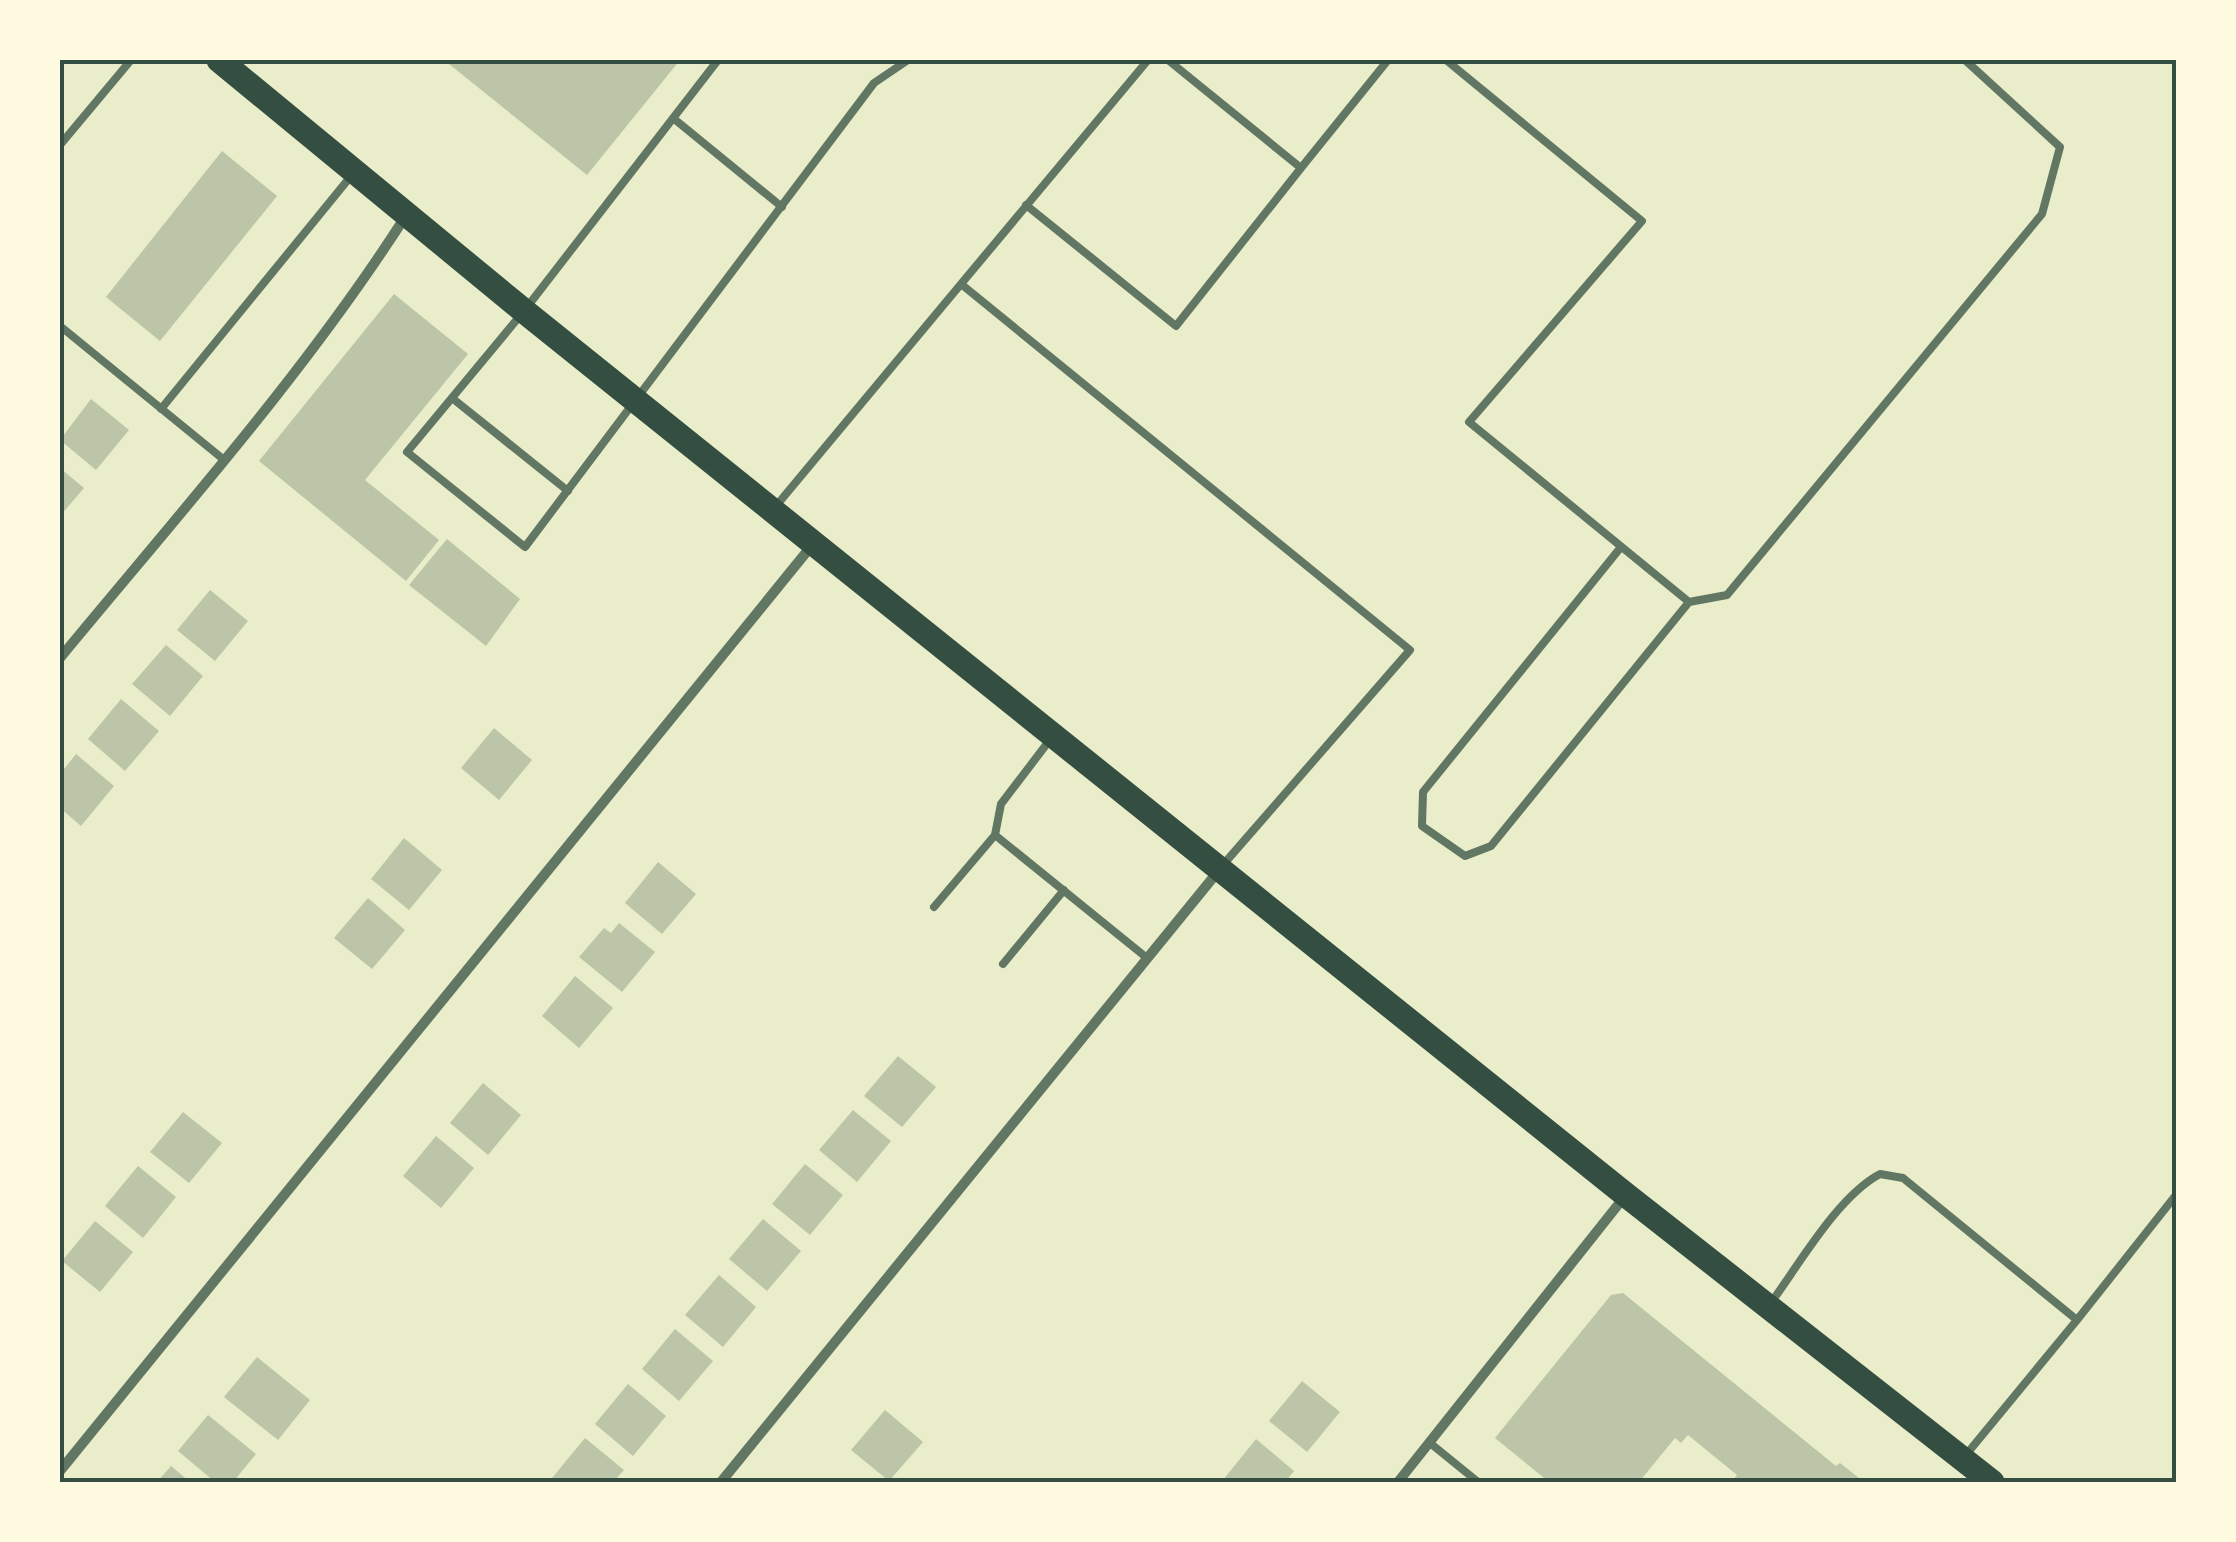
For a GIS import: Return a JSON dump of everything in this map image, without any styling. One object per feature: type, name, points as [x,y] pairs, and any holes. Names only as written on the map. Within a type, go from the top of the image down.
[{"type":"main road","points":[[219,60],[636,401],[1626,1195],[1992,1482]]},
{"type":"street","points":[[60,658],[224,459],[373,267],[406,216]]},
{"type":"street","points":[[60,1472],[814,543]]},
{"type":"street","points":[[721,1482],[1221,868]]},
{"type":"street","points":[[1398,1482],[1626,1195]]},
{"type":"lane","points":[[60,144],[131,60]]},
{"type":"lane","points":[[718,60],[524,311],[407,452],[526,547],[874,84],[908,60]]},
{"type":"lane","points":[[773,510],[1148,60]]},
{"type":"lane","points":[[1168,60],[1302,168]]},
{"type":"lane","points":[[1026,205],[1176,326],[1388,60]]},
{"type":"lane","points":[[1446,60],[1642,221],[1468,422],[1689,602]]},
{"type":"lane","points":[[1621,547],[1423,792],[1422,826],[1465,856],[1492,846],[1689,602],[1727,595],[2042,214],[2060,147],[1965,60]]},
{"type":"lane","points":[[674,118],[782,207]]},
{"type":"lane","points":[[161,409],[354,173]]},
{"type":"lane","points":[[961,284],[1410,650],[1221,868]]},
{"type":"lane","points":[[60,326],[224,459]]},
{"type":"lane","points":[[452,398],[568,491]]},
{"type":"lane","points":[[934,908],[996,835],[1001,804],[1054,734]]},
{"type":"lane","points":[[996,835],[1148,958]]},
{"type":"lane","points":[[1003,964],[1064,890]]},
{"type":"lane","points":[[1768,1308],[1822,1232],[1864,1185],[1880,1174],[1892,1172],[2077,1320]]},
{"type":"lane","points":[[1962,1460],[2176,1195]]},
{"type":"lane","points":[[1430,1443],[1478,1482]]},
{"type":"building","points":[[444,60],[680,60],[587,175]]},
{"type":"building","points":[[222,151],[277,196],[160,341],[106,297]]},
{"type":"building","points":[[394,294],[468,354],[365,480],[439,540],[406,581],[259,461]]},
{"type":"building","points":[[91,399],[129,430],[96,470],[60,440]]},
{"type":"building","points":[[60,468],[84,488],[60,516]]},
{"type":"building","points":[[447,539],[520,599],[486,646],[409,585]]},
{"type":"building","points":[[210,590],[248,621],[215,661],[177,630]]},
{"type":"building","points":[[166,645],[203,676],[170,716],[132,684]]},
{"type":"building","points":[[121,699],[159,731],[125,771],[88,739]]},
{"type":"building","points":[[494,728],[532,760],[499,800],[461,768]]},
{"type":"building","points":[[76,754],[114,786],[81,826],[60,808],[60,774]]},
{"type":"building","points":[[404,838],[442,870],[409,910],[371,879]]},
{"type":"building","points":[[658,862],[696,894],[662,934],[625,903]]},
{"type":"building","points":[[368,898],[405,930],[372,969],[334,938]]},
{"type":"building","points":[[619,923],[655,952],[622,992],[579,957],[604,928],[611,933]]},
{"type":"building","points":[[575,976],[613,1008],[579,1048],[542,1016]]},
{"type":"building","points":[[898,1056],[936,1087],[902,1127],[864,1096]]},
{"type":"building","points":[[483,1083],[521,1115],[488,1155],[450,1123]]},
{"type":"building","points":[[853,1110],[891,1141],[857,1182],[819,1150]]},
{"type":"building","points":[[183,1112],[222,1143],[189,1183],[150,1152]]},
{"type":"building","points":[[436,1136],[474,1168],[441,1208],[403,1176]]},
{"type":"building","points":[[805,1164],[843,1195],[810,1235],[772,1204]]},
{"type":"building","points":[[138,1166],[176,1197],[143,1238],[105,1206]]},
{"type":"building","points":[[763,1219],[801,1251],[767,1291],[729,1259]]},
{"type":"building","points":[[95,1221],[133,1252],[100,1292],[62,1261]]},
{"type":"building","points":[[719,1275],[756,1307],[723,1347],[685,1315]]},
{"type":"building","points":[[1623,1293],[1836,1466],[1840,1463],[1864,1482],[1731,1482],[1737,1475],[1688,1435],[1681,1443],[1675,1438],[1639,1482],[1549,1482],[1495,1438],[1611,1295]]},
{"type":"building","points":[[675,1329],[713,1361],[679,1401],[642,1369]]},
{"type":"building","points":[[257,1357],[310,1400],[278,1440],[224,1397]]},
{"type":"building","points":[[1302,1381],[1340,1412],[1307,1452],[1269,1421]]},
{"type":"building","points":[[628,1384],[666,1416],[633,1456],[595,1424]]},
{"type":"building","points":[[885,1410],[923,1442],[889,1481],[851,1450]]},
{"type":"building","points":[[208,1415],[256,1454],[233,1482],[215,1482],[178,1451]]},
{"type":"building","points":[[585,1438],[624,1470],[613,1482],[556,1482],[552,1478]]},
{"type":"building","points":[[1256,1439],[1294,1471],[1285,1482],[1223,1480]]},
{"type":"building","points":[[171,1466],[190,1482],[157,1482]]}]
